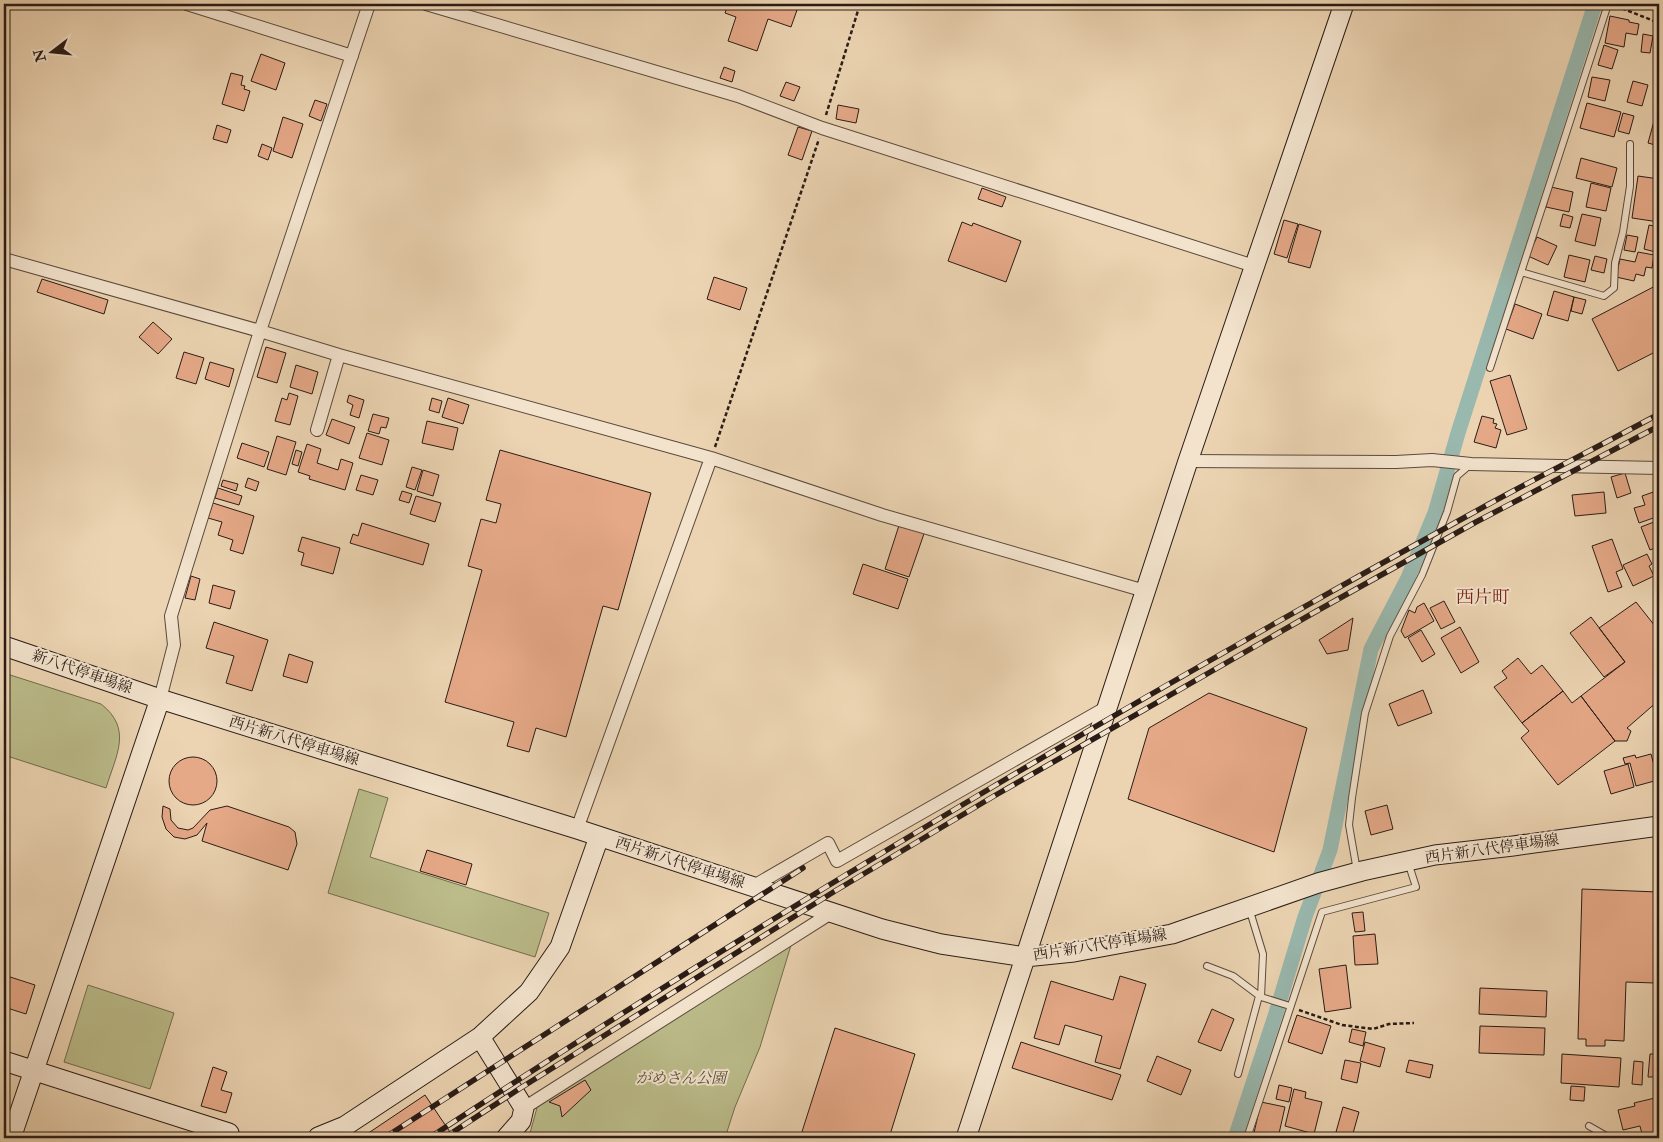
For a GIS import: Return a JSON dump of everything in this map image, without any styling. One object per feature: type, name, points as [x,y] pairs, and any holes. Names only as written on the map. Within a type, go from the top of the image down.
[{"type":"main road","points":[[966,1138],[1188,461],[1344,4]]},
{"type":"main road","name":"新八代停車場線","points":[[4,646],[160,699]]},
{"type":"main road","points":[[11,1138],[160,699]]},
{"type":"main road","name":"西片新八代停車場線","points":[[160,699],[577,829],[882,929],[941,944],[1025,957],[1074,952],[1172,934],[1318,883],[1357,872],[1435,855],[1659,826]]},
{"type":"main road","points":[[318,1137],[345,1126],[480,1036],[529,992],[560,948],[599,837]]},
{"type":"main road","points":[[480,1036],[524,1108],[521,1121],[506,1138]]},
{"type":"main road","points":[[4,1061],[229,1133]]},
{"type":"street","points":[[187,4],[352,56]]},
{"type":"street","points":[[160,699],[174,645],[171,616],[260,331],[369,4]]},
{"type":"street","points":[[426,4],[738,96],[822,128],[1254,266]]},
{"type":"street","points":[[4,258],[339,355],[711,458],[882,515],[1146,591]]},
{"type":"street","points":[[317,430],[339,355]]},
{"type":"street","points":[[577,829],[711,458]]},
{"type":"street","points":[[1188,461],[1396,462],[1432,460],[1472,464],[1659,468]]},
{"type":"street","points":[[752,887],[828,843],[837,861],[1107,707]]},
{"type":"street","points":[[524,1108],[831,913]]},
{"type":"lane","points":[[1490,368],[1609,4]]},
{"type":"lane","points":[[1521,272],[1604,296],[1614,288],[1615,263],[1630,186],[1630,144]]},
{"type":"lane","points":[[1357,872],[1349,825],[1365,713],[1390,636],[1422,575],[1447,512],[1457,476],[1472,464]]},
{"type":"lane","points":[[1247,1138],[1289,1006],[1322,912],[1416,887],[1408,861]]},
{"type":"lane","points":[[1238,1074],[1261,997],[1262,954],[1248,907]]},
{"type":"lane","points":[[1207,966],[1233,976],[1261,997],[1289,1006]]},
{"type":"lane","points":[[1589,1126],[1610,1138]]},
{"type":"path","points":[[711,458],[822,128],[860,4]]},
{"type":"path","points":[[1609,4],[1659,23]]},
{"type":"path","points":[[1289,1006],[1342,1025],[1373,1029],[1389,1024],[1414,1023]]},
{"type":"green space","points":[[4,673],[101,704],[111,713],[117,723],[119,743],[106,788],[4,755]]},
{"type":"green space","points":[[359,789],[388,798],[370,857],[549,913],[535,957],[328,893]]},
{"type":"green space","name":"がめさん公園","points":[[792,942],[760,1047],[735,1107],[725,1138],[525,1138],[530,1133],[538,1104]]},
{"type":"green space","points":[[88,985],[174,1013],[150,1089],[64,1062]]},
{"type":"building","points":[[728,4],[780,4],[797,10],[791,27],[768,19],[757,51],[728,41],[736,17],[725,13]]},
{"type":"building","points":[[1610,16],[1639,24],[1637,35],[1626,33],[1624,47],[1605,43]]},
{"type":"building","points":[[1643,34],[1653,36],[1650,53],[1641,52]]},
{"type":"building","points":[[1604,45],[1618,50],[1612,69],[1598,65]]},
{"type":"building","points":[[261,54],[285,63],[276,90],[251,81]]},
{"type":"building","points":[[724,67],[735,71],[732,82],[720,78]]},
{"type":"building","points":[[231,73],[243,76],[241,85],[245,86],[244,89],[250,91],[244,111],[222,104]]},
{"type":"building","points":[[1592,77],[1610,80],[1605,101],[1588,97]]},
{"type":"building","points":[[1633,81],[1648,85],[1642,106],[1627,102]]},
{"type":"building","points":[[786,82],[800,87],[794,101],[780,96]]},
{"type":"building","points":[[315,100],[327,104],[321,121],[309,116]]},
{"type":"building","points":[[1587,103],[1621,112],[1614,137],[1580,128]]},
{"type":"building","points":[[838,105],[859,109],[856,123],[836,119]]},
{"type":"building","points":[[1623,113],[1634,116],[1629,134],[1618,131]]},
{"type":"building","points":[[283,117],[303,124],[292,158],[273,151]]},
{"type":"building","points":[[1654,121],[1659,123],[1659,146],[1648,143]]},
{"type":"building","points":[[217,125],[231,130],[227,143],[213,139]]},
{"type":"building","points":[[798,127],[812,131],[802,160],[788,155]]},
{"type":"building","points":[[262,144],[272,148],[268,160],[258,156]]},
{"type":"building","points":[[1581,158],[1617,168],[1612,187],[1576,178]]},
{"type":"building","points":[[1638,176],[1659,179],[1659,222],[1632,218]]},
{"type":"building","points":[[1591,183],[1611,188],[1606,211],[1586,207]]},
{"type":"building","points":[[1551,187],[1573,192],[1569,212],[1546,207]]},
{"type":"building","points":[[982,188],[1006,197],[1002,207],[978,199]]},
{"type":"building","points":[[1563,214],[1573,217],[1570,228],[1560,226]]},
{"type":"building","points":[[1582,214],[1601,218],[1595,246],[1575,241]]},
{"type":"building","points":[[1284,220],[1298,224],[1287,258],[1274,254]]},
{"type":"building","points":[[962,222],[972,226],[973,223],[1021,241],[1006,282],[948,261]]},
{"type":"building","points":[[1299,224],[1321,231],[1310,268],[1288,262]]},
{"type":"building","points":[[1649,225],[1659,227],[1659,253],[1644,249]]},
{"type":"building","points":[[1627,235],[1638,237],[1635,252],[1624,250]]},
{"type":"building","points":[[1537,237],[1557,246],[1548,265],[1528,256]]},
{"type":"building","points":[[1638,252],[1654,255],[1652,268],[1646,267],[1644,276],[1636,274],[1634,281],[1616,277],[1620,259],[1635,262]]},
{"type":"building","points":[[1569,255],[1590,260],[1585,282],[1564,277]]},
{"type":"building","points":[[1595,256],[1607,259],[1604,273],[1591,270]]},
{"type":"building","points":[[714,277],[747,288],[740,310],[707,299]]},
{"type":"building","points":[[42,279],[108,300],[104,314],[37,292]]},
{"type":"building","points":[[1659,284],[1659,350],[1618,371],[1592,319]]},
{"type":"building","points":[[1554,291],[1574,297],[1568,321],[1547,315]]},
{"type":"building","points":[[1574,297],[1586,300],[1582,314],[1571,311]]},
{"type":"building","points":[[1515,304],[1542,314],[1533,339],[1506,329]]},
{"type":"building","points":[[153,322],[172,339],[158,354],[139,337]]},
{"type":"building","points":[[266,347],[286,353],[277,383],[257,377]]},
{"type":"building","points":[[184,352],[204,358],[196,384],[176,378]]},
{"type":"building","points":[[210,362],[234,369],[229,387],[205,379]]},
{"type":"building","points":[[296,365],[318,372],[312,394],[290,387]]},
{"type":"building","points":[[1510,375],[1527,429],[1507,435],[1490,381]]},
{"type":"building","points":[[289,393],[298,396],[290,425],[275,421],[282,398],[287,400]]},
{"type":"building","points":[[349,395],[364,400],[359,418],[350,415],[353,405],[347,402]]},
{"type":"building","points":[[432,398],[442,401],[439,413],[429,410]]},
{"type":"building","points":[[448,398],[469,405],[463,424],[442,417]]},
{"type":"building","points":[[373,414],[389,418],[386,428],[381,427],[379,434],[368,431]]},
{"type":"building","points":[[1482,416],[1494,419],[1493,423],[1497,424],[1495,428],[1501,430],[1496,448],[1474,442]]},
{"type":"building","points":[[332,419],[355,427],[349,444],[326,435]]},
{"type":"building","points":[[427,421],[458,428],[453,450],[422,443]]},
{"type":"building","points":[[367,433],[389,440],[382,465],[359,458]]},
{"type":"building","points":[[277,436],[296,442],[286,475],[267,469]]},
{"type":"building","points":[[242,443],[269,452],[264,467],[237,458]]},
{"type":"building","points":[[307,444],[321,449],[317,463],[338,470],[341,459],[353,463],[345,490],[309,479],[310,476],[298,472]]},
{"type":"building","points":[[296,450],[302,452],[298,466],[292,464]]},
{"type":"building","points":[[500,450],[651,493],[618,610],[603,606],[566,737],[536,728],[529,752],[507,746],[514,722],[445,702],[482,570],[468,566],[481,519],[496,523],[501,504],[486,500]]},
{"type":"building","points":[[412,467],[422,470],[415,490],[406,487]]},
{"type":"building","points":[[423,470],[439,475],[433,496],[417,491]]},
{"type":"building","points":[[1625,473],[1631,493],[1617,498],[1611,477]]},
{"type":"building","points":[[361,475],[378,480],[373,495],[356,490]]},
{"type":"building","points":[[248,478],[259,482],[256,491],[245,487]]},
{"type":"building","points":[[223,480],[238,484],[236,491],[221,486]]},
{"type":"building","points":[[218,488],[242,496],[239,505],[215,498]]},
{"type":"building","points":[[1659,490],[1659,516],[1639,523],[1634,508],[1645,505],[1642,496]]},
{"type":"building","points":[[402,491],[412,494],[409,503],[399,500]]},
{"type":"building","points":[[1604,492],[1606,513],[1575,516],[1572,495]]},
{"type":"building","points":[[416,496],[441,503],[435,522],[410,514]]},
{"type":"building","points":[[213,503],[254,516],[243,554],[230,550],[233,540],[218,535],[222,522],[208,518]]},
{"type":"building","points":[[902,516],[927,525],[909,577],[885,569]]},
{"type":"building","points":[[1659,520],[1659,546],[1650,550],[1641,527]]},
{"type":"building","points":[[362,523],[429,544],[423,565],[350,543],[353,534],[358,536]]},
{"type":"building","points":[[302,537],[340,548],[333,574],[301,565],[304,553],[298,551]]},
{"type":"building","points":[[1612,539],[1623,569],[1616,572],[1622,587],[1608,592],[1592,546]]},
{"type":"building","points":[[1647,554],[1652,564],[1649,566],[1654,576],[1633,586],[1623,565]]},
{"type":"building","points":[[863,564],[908,579],[898,609],[853,594]]},
{"type":"building","points":[[191,576],[200,579],[195,600],[185,598]]},
{"type":"building","points":[[213,585],[235,591],[230,609],[209,603]]},
{"type":"building","points":[[1444,601],[1455,622],[1441,629],[1430,608]]},
{"type":"building","points":[[1636,602],[1655,626],[1659,623],[1659,698],[1658,701],[1627,728],[1631,731],[1627,741],[1615,741],[1581,696],[1625,662],[1599,628]]},
{"type":"building","points":[[1424,603],[1434,621],[1405,638],[1401,631],[1409,610],[1415,613],[1417,607]]},
{"type":"building","points":[[1591,617],[1625,662],[1604,677],[1570,633]]},
{"type":"building","points":[[1353,618],[1348,650],[1327,654],[1319,640]]},
{"type":"building","points":[[214,622],[268,640],[252,691],[226,683],[234,656],[206,648]]},
{"type":"building","points":[[1460,627],[1479,662],[1461,673],[1441,638]]},
{"type":"building","points":[[1421,630],[1435,654],[1422,662],[1408,638]]},
{"type":"building","points":[[289,654],[313,662],[307,683],[283,676]]},
{"type":"building","points":[[1518,658],[1531,674],[1542,665],[1563,691],[1522,723],[1494,687],[1507,678],[1502,671]]},
{"type":"building","points":[[1423,690],[1432,713],[1398,726],[1389,704]]},
{"type":"building","points":[[1563,691],[1572,703],[1581,696],[1615,741],[1558,785],[1521,738],[1529,731],[1522,723]]},
{"type":"building","points":[[1209,693],[1307,728],[1274,852],[1128,799],[1149,728]]},
{"type":"building","points":[[1651,754],[1658,780],[1636,786],[1630,763],[1625,764],[1623,758],[1635,755],[1636,758]]},
{"type":"building","points":[[193,757],[202,759],[210,764],[215,772],[217,781],[215,790],[210,798],[202,803],[193,805],[184,803],[176,798],[171,790],[169,781],[171,772],[176,764],[184,759]]},
{"type":"building","points":[[1628,764],[1634,787],[1611,794],[1604,771]]},
{"type":"building","points":[[1387,805],[1393,829],[1371,835],[1365,811]]},
{"type":"building","points":[[163,806],[170,809],[171,820],[178,828],[188,830],[193,828],[210,810],[227,806],[289,827],[295,832],[297,844],[288,870],[202,841],[207,823],[197,835],[185,839],[174,837],[166,829],[162,817]]},
{"type":"building","points":[[427,850],[472,864],[466,885],[420,871]]},
{"type":"building","points":[[1582,889],[1658,892],[1655,983],[1626,982],[1624,1041],[1605,1040],[1605,1046],[1586,1046],[1586,1039],[1578,1039]]},
{"type":"building","points":[[1363,912],[1365,931],[1355,932],[1352,913]]},
{"type":"building","points":[[1375,934],[1378,964],[1355,965],[1353,936]]},
{"type":"building","points":[[1346,965],[1351,1008],[1325,1012],[1319,969]]},
{"type":"building","points":[[4,975],[35,985],[26,1014],[4,1007]]},
{"type":"building","points":[[1120,976],[1146,984],[1120,1069],[1095,1062],[1102,1036],[1065,1025],[1059,1045],[1034,1038],[1051,981],[1113,1000]]},
{"type":"building","points":[[1480,988],[1547,991],[1546,1017],[1479,1014]]},
{"type":"building","points":[[1212,1009],[1234,1019],[1221,1051],[1198,1042]]},
{"type":"building","points":[[1297,1015],[1331,1026],[1322,1054],[1288,1042]]},
{"type":"building","points":[[1480,1026],[1545,1028],[1544,1055],[1479,1053]]},
{"type":"building","points":[[835,1028],[915,1054],[889,1138],[800,1138]]},
{"type":"building","points":[[1352,1029],[1366,1032],[1363,1046],[1349,1042]]},
{"type":"building","points":[[1021,1042],[1121,1075],[1112,1100],[1012,1068]]},
{"type":"building","points":[[1365,1042],[1385,1048],[1380,1067],[1360,1061]]},
{"type":"building","points":[[1562,1054],[1621,1058],[1619,1087],[1561,1083]]},
{"type":"building","points":[[1650,1054],[1659,1054],[1658,1077],[1648,1077]]},
{"type":"building","points":[[1157,1056],[1191,1070],[1181,1095],[1147,1081]]},
{"type":"building","points":[[1345,1060],[1361,1063],[1357,1083],[1341,1079]]},
{"type":"building","points":[[1409,1060],[1433,1065],[1430,1078],[1406,1072]]},
{"type":"building","points":[[1634,1061],[1643,1062],[1642,1085],[1632,1084]]},
{"type":"building","points":[[213,1067],[227,1072],[221,1090],[232,1093],[226,1113],[201,1106]]},
{"type":"building","points":[[585,1080],[591,1090],[562,1117],[560,1106],[549,1102]]},
{"type":"building","points":[[1279,1085],[1292,1088],[1289,1102],[1276,1099]]},
{"type":"building","points":[[1571,1086],[1585,1087],[1584,1101],[1570,1100]]},
{"type":"building","points":[[1294,1089],[1306,1092],[1305,1098],[1322,1102],[1314,1134],[1285,1126]]},
{"type":"building","points":[[425,1095],[454,1138],[361,1138]]},
{"type":"building","points":[[1659,1097],[1659,1138],[1643,1138],[1640,1126],[1623,1130],[1618,1110],[1635,1106],[1634,1103]]},
{"type":"building","points":[[1261,1102],[1285,1107],[1278,1138],[1254,1133]]},
{"type":"building","points":[[1343,1107],[1359,1112],[1352,1137],[1336,1132]]},
{"type":"waterway","points":[[1235,1138],[1305,917],[1330,850],[1371,649],[1408,578],[1435,513],[1458,433],[1595,4]]},
{"type":"railway","points":[[429,1138],[684,974],[1073,739],[1469,515],[1659,414]]},
{"type":"railway","points":[[444,1138],[835,891],[994,796],[1476,522],[1659,426]]},
{"type":"railway","points":[[384,1138],[803,868]]},
{"type":"district","name":"西片町","points":[[1483,597]]}]
